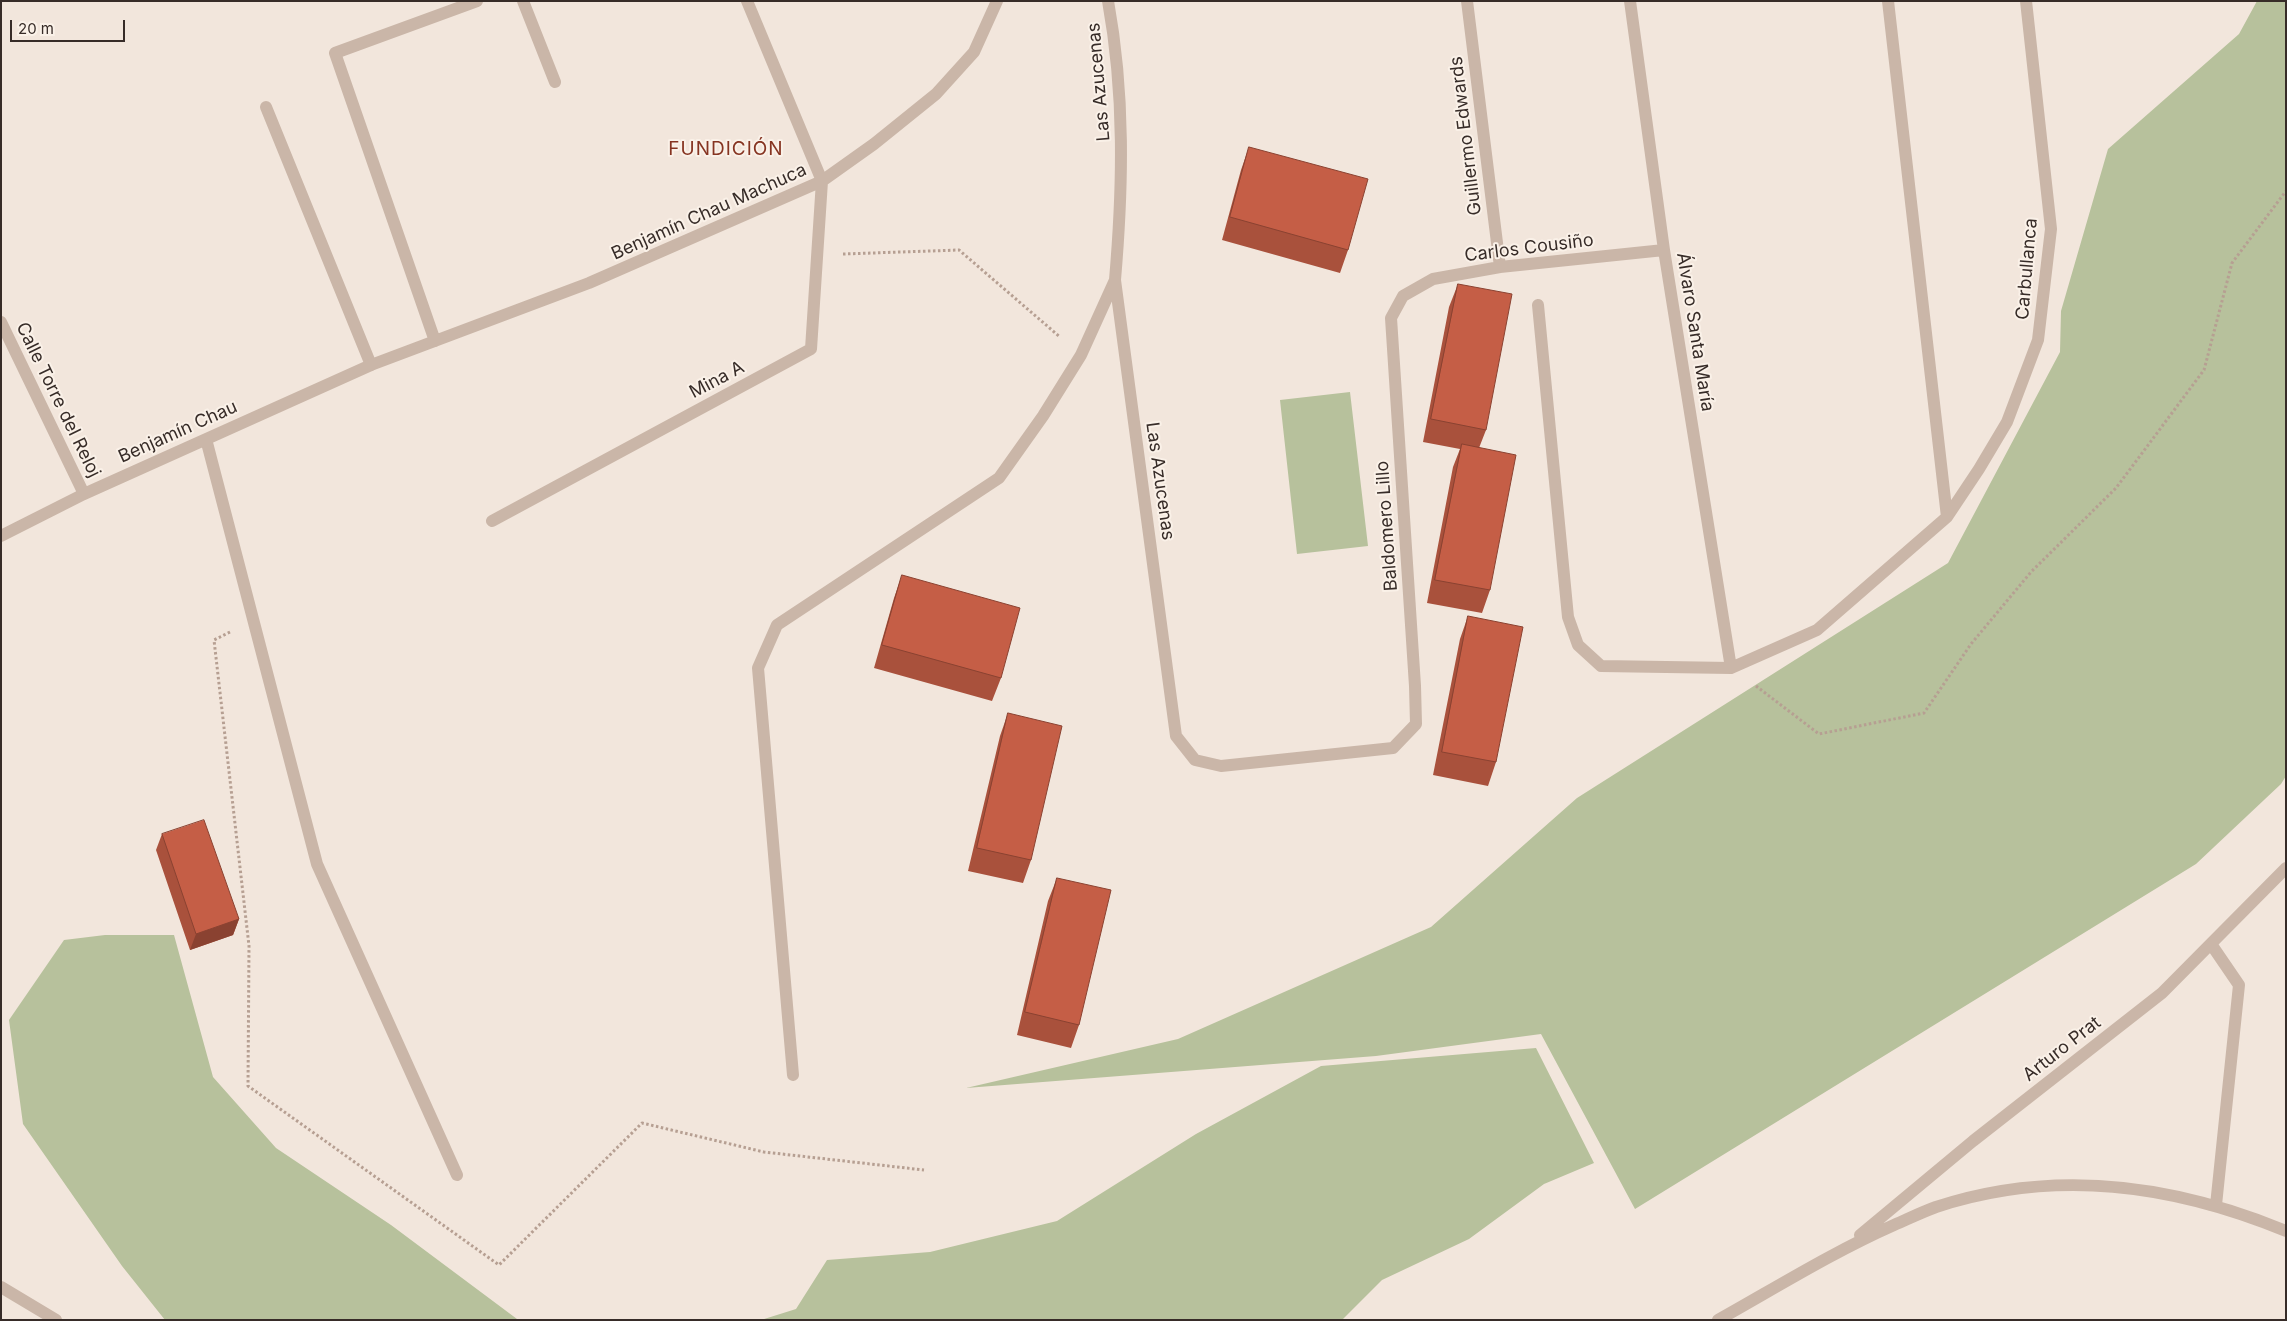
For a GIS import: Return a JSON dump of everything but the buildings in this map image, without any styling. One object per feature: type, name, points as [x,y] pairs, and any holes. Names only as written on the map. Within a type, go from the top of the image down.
[{"type":"street","points":[[435,341],[335,53],[478,1]]},
{"type":"street","points":[[523,1],[555,82]]},
{"type":"street","points":[[747,1],[822,181]]},
{"type":"street","name":"Benjamín Chau Machuca","points":[[371,365],[589,283],[822,181],[874,144],[936,94],[974,52],[997,1]]},
{"type":"street","name":"Las Azucenas","points":[[1108,1],[1120,88],[1122,152],[1115,280],[1176,736],[1195,760],[1220,766],[1393,748]]},
{"type":"street","name":"Guillermo Edwards","points":[[1468,1],[1500,267]]},
{"type":"street","name":"Álvaro Santa María","points":[[1630,1],[1664,250],[1731,668]]},
{"type":"street","points":[[1888,1],[1946,517]]},
{"type":"street","name":"Carbullanca","points":[[1731,668],[1817,630],[1946,517],[1979,469],[2006,422],[2038,340],[2051,229],[2026,1]]},
{"type":"street","points":[[266,107],[371,365]]},
{"type":"street","name":"Mina A","points":[[492,521],[811,349],[822,181]]},
{"type":"street","name":"Carlos Cousiño","points":[[1402,296],[1433,279],[1500,267],[1664,250]]},
{"type":"street","points":[[794,1075],[758,668],[777,625],[999,478],[1043,416],[1081,355],[1115,280]]},
{"type":"street","name":"Baldomero Lillo","points":[[1393,748],[1416,724],[1391,318],[1402,296]]},
{"type":"street","points":[[1538,306],[1568,616],[1578,645],[1602,666],[1731,668]]},
{"type":"street","name":"Calle Torre del Reloj","points":[[1,322],[84,494]]},
{"type":"street","name":"Benjamín Chau","points":[[1,536],[84,494],[371,365]]},
{"type":"street","points":[[206,439],[317,864],[457,1175]]},
{"type":"street","name":"Arturo Prat","points":[[1849,1245],[1973,1141],[2162,993],[2286,868]]},
{"type":"street","points":[[2211,944],[2239,985],[2216,1205]]},
{"type":"street","points":[[1718,1320],[1849,1245],[1935,1207],[1977,1196],[2020,1189],[2108,1186],[2151,1191],[2216,1205],[2286,1231]]},
{"type":"street","points":[[1,1287],[56,1320]]},
{"type":"path","points":[[1731,668],[1819,734],[1924,712],[1971,644],[2031,572],[2116,488],[2204,370],[2232,263],[2286,191]]},
{"type":"path","points":[[864,254],[959,250],[1081,355]]},
{"type":"path","points":[[254,621],[214,640],[250,946],[248,1086],[499,1265],[642,1124],[764,1152],[924,1170]]},
{"type":"green space","points":[[2257,1],[2286,1],[2286,776],[2281,784],[2196,864],[1635,1209],[1541,1034],[1376,1056],[966,1088],[1178,1039],[1431,927],[1577,798],[1948,563],[2060,352],[2061,311],[2108,149],[2239,34]]},
{"type":"green space","points":[[1350,392],[1368,546],[1297,554],[1280,400]]},
{"type":"green space","points":[[105,935],[174,935],[213,1077],[276,1148],[391,1225],[517,1319],[521,1320],[165,1320],[122,1266],[23,1124],[9,1020],[64,940]]},
{"type":"green space","points":[[1536,1048],[1594,1163],[1544,1184],[1469,1239],[1382,1280],[1342,1320],[761,1320],[796,1309],[827,1260],[930,1252],[1057,1221],[1196,1134],[1321,1066]]},
{"type":"district","name":"FUNDICIÓN","points":[[726,149]]}]
